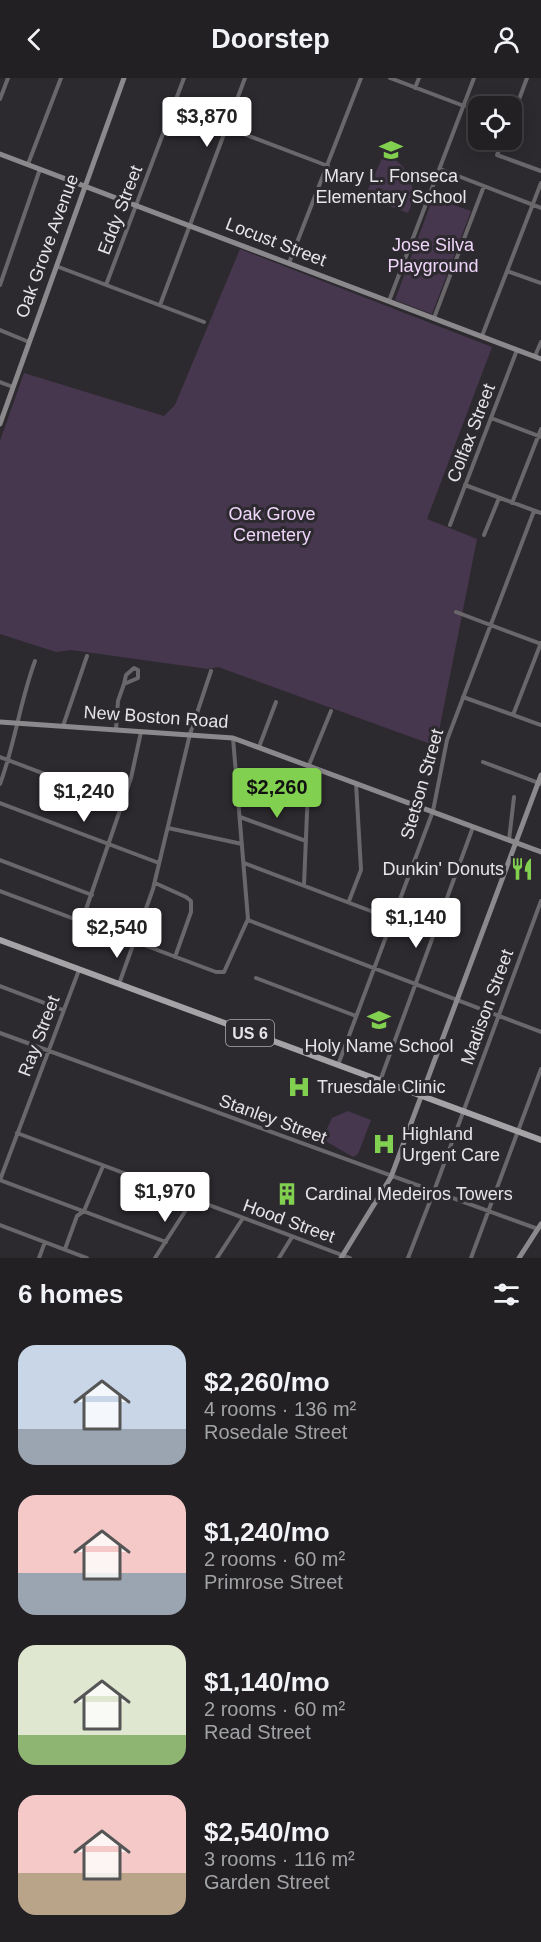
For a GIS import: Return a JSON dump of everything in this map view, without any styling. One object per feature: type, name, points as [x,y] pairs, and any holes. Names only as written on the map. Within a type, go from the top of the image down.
[{"type":"main road","name":"US 6","points":[[0,940],[541,1140]]},
{"type":"street","points":[[0,99],[8,78]]},
{"type":"street","points":[[28,164],[61,78]]},
{"type":"street","name":"Oak Grove Avenue","points":[[0,423],[124,78]]},
{"type":"street","name":"Eddy Street","points":[[106,285],[184,78]]},
{"type":"street","points":[[160,305],[245,78]]},
{"type":"street","points":[[289,264],[362,78]]},
{"type":"street","points":[[390,78],[464,106]]},
{"type":"street","points":[[416,88],[419,78]]},
{"type":"street","points":[[389,301],[474,78]]},
{"type":"street","points":[[520,96],[527,78]]},
{"type":"street","points":[[173,107],[328,166]]},
{"type":"street","points":[[499,150],[497,155],[541,171]]},
{"type":"street","name":"Locust Street","points":[[0,154],[538,358]]},
{"type":"street","points":[[0,285],[40,168]]},
{"type":"street","points":[[440,169],[541,208]]},
{"type":"street","points":[[482,336],[541,183]]},
{"type":"street","points":[[434,318],[484,186]]},
{"type":"street","points":[[56,266],[204,322]]},
{"type":"street","points":[[507,271],[541,283]]},
{"type":"street","points":[[0,330],[29,342]]},
{"type":"street","points":[[538,358],[541,342]]},
{"type":"street","name":"Colfax Street","points":[[450,525],[517,350]]},
{"type":"street","points":[[0,382],[13,387]]},
{"type":"street","points":[[491,418],[540,436]]},
{"type":"street","points":[[512,503],[541,429]]},
{"type":"street","points":[[465,485],[541,513]]},
{"type":"street","points":[[484,535],[499,498]]},
{"type":"street","name":"Stetson Street","points":[[338,1065],[432,811],[444,751],[463,697],[534,511]]},
{"type":"street","points":[[456,612],[541,644],[513,716]]},
{"type":"street","points":[[63,726],[87,656]]},
{"type":"street","points":[[0,784],[9,761],[16,723],[35,661]]},
{"type":"street","points":[[116,729],[118,701],[124,684],[130,669],[138,670],[138,678],[124,684]]},
{"type":"street","points":[[119,984],[155,883],[190,734],[212,671]]},
{"type":"street","points":[[463,697],[541,725]]},
{"type":"street","points":[[259,747],[276,702]]},
{"type":"street","points":[[304,885],[309,765],[331,711]]},
{"type":"street","name":"New Boston Road","points":[[0,722],[233,738],[541,852]]},
{"type":"street","points":[[82,921],[110,844],[139,750],[141,731]]},
{"type":"street","points":[[0,891],[216,972],[224,972],[248,919],[233,738]]},
{"type":"street","points":[[0,757],[121,803]]},
{"type":"street","points":[[483,762],[540,784]]},
{"type":"street","points":[[342,1257],[391,1176],[540,784],[541,775]]},
{"type":"street","points":[[349,901],[361,870],[356,782]]},
{"type":"street","points":[[509,840],[514,797]]},
{"type":"street","points":[[0,803],[159,863]]},
{"type":"street","points":[[240,817],[306,841]]},
{"type":"street","points":[[380,1080],[474,826]]},
{"type":"street","points":[[168,828],[242,844]]},
{"type":"street","points":[[0,860],[92,895]]},
{"type":"street","points":[[243,863],[392,919]]},
{"type":"street","points":[[155,883],[186,897],[191,902],[191,912],[175,957]]},
{"type":"street","name":"Madison Street","points":[[408,1258],[541,901]]},
{"type":"street","points":[[248,919],[248,921],[541,1032]]},
{"type":"street","name":"Ray Street","points":[[0,1180],[79,969]]},
{"type":"street","points":[[256,978],[356,1016]]},
{"type":"street","points":[[0,987],[63,1010]]},
{"type":"street","name":"Stanley Street","points":[[0,1033],[488,1211],[539,1226]]},
{"type":"street","points":[[471,1258],[541,1069]]},
{"type":"street","name":"Hood Street","points":[[17,1133],[342,1257],[350,1258]]},
{"type":"street","points":[[65,1250],[77,1216],[84,1211],[103,1166]]},
{"type":"street","points":[[0,1180],[166,1242]]},
{"type":"street","points":[[154,1258],[193,1200]]},
{"type":"street","points":[[217,1258],[243,1218]]},
{"type":"street","points":[[0,1225],[87,1258]]},
{"type":"street","points":[[519,1258],[539,1226]]},
{"type":"street","points":[[279,1258],[292,1237]]},
{"type":"street","points":[[39,1258],[45,1242]]},
{"type":"green space","points":[[384,154],[400,164],[410,178],[413,195],[408,213],[368,198],[366,194]]},
{"type":"green space","name":"Jose Silva Playground","points":[[433,198],[471,211],[432,314],[395,300]]},
{"type":"green space","name":"Oak Grove Cemetery","points":[[240,249],[492,347],[427,519],[477,539],[436,746],[218,667],[208,669],[71,650],[56,652],[0,634],[0,441],[24,373],[164,416],[175,405]]},
{"type":"green space","points":[[348,1111],[371,1120],[358,1154],[353,1157],[322,1139],[332,1118]]},
{"type":"place","name":"Mary L. Fonseca Elementary School","points":[[391,150]]},
{"type":"place","name":"Dunkin' Donuts","points":[[522,869]]},
{"type":"place","name":"Holy Name School","points":[[379,1020]]},
{"type":"place","name":"Truesdale Clinic","points":[[299,1087]]},
{"type":"place","name":"Highland Urgent Care","points":[[384,1144]]},
{"type":"place","name":"Cardinal Medeiros Towers","points":[[287,1194]]}]
